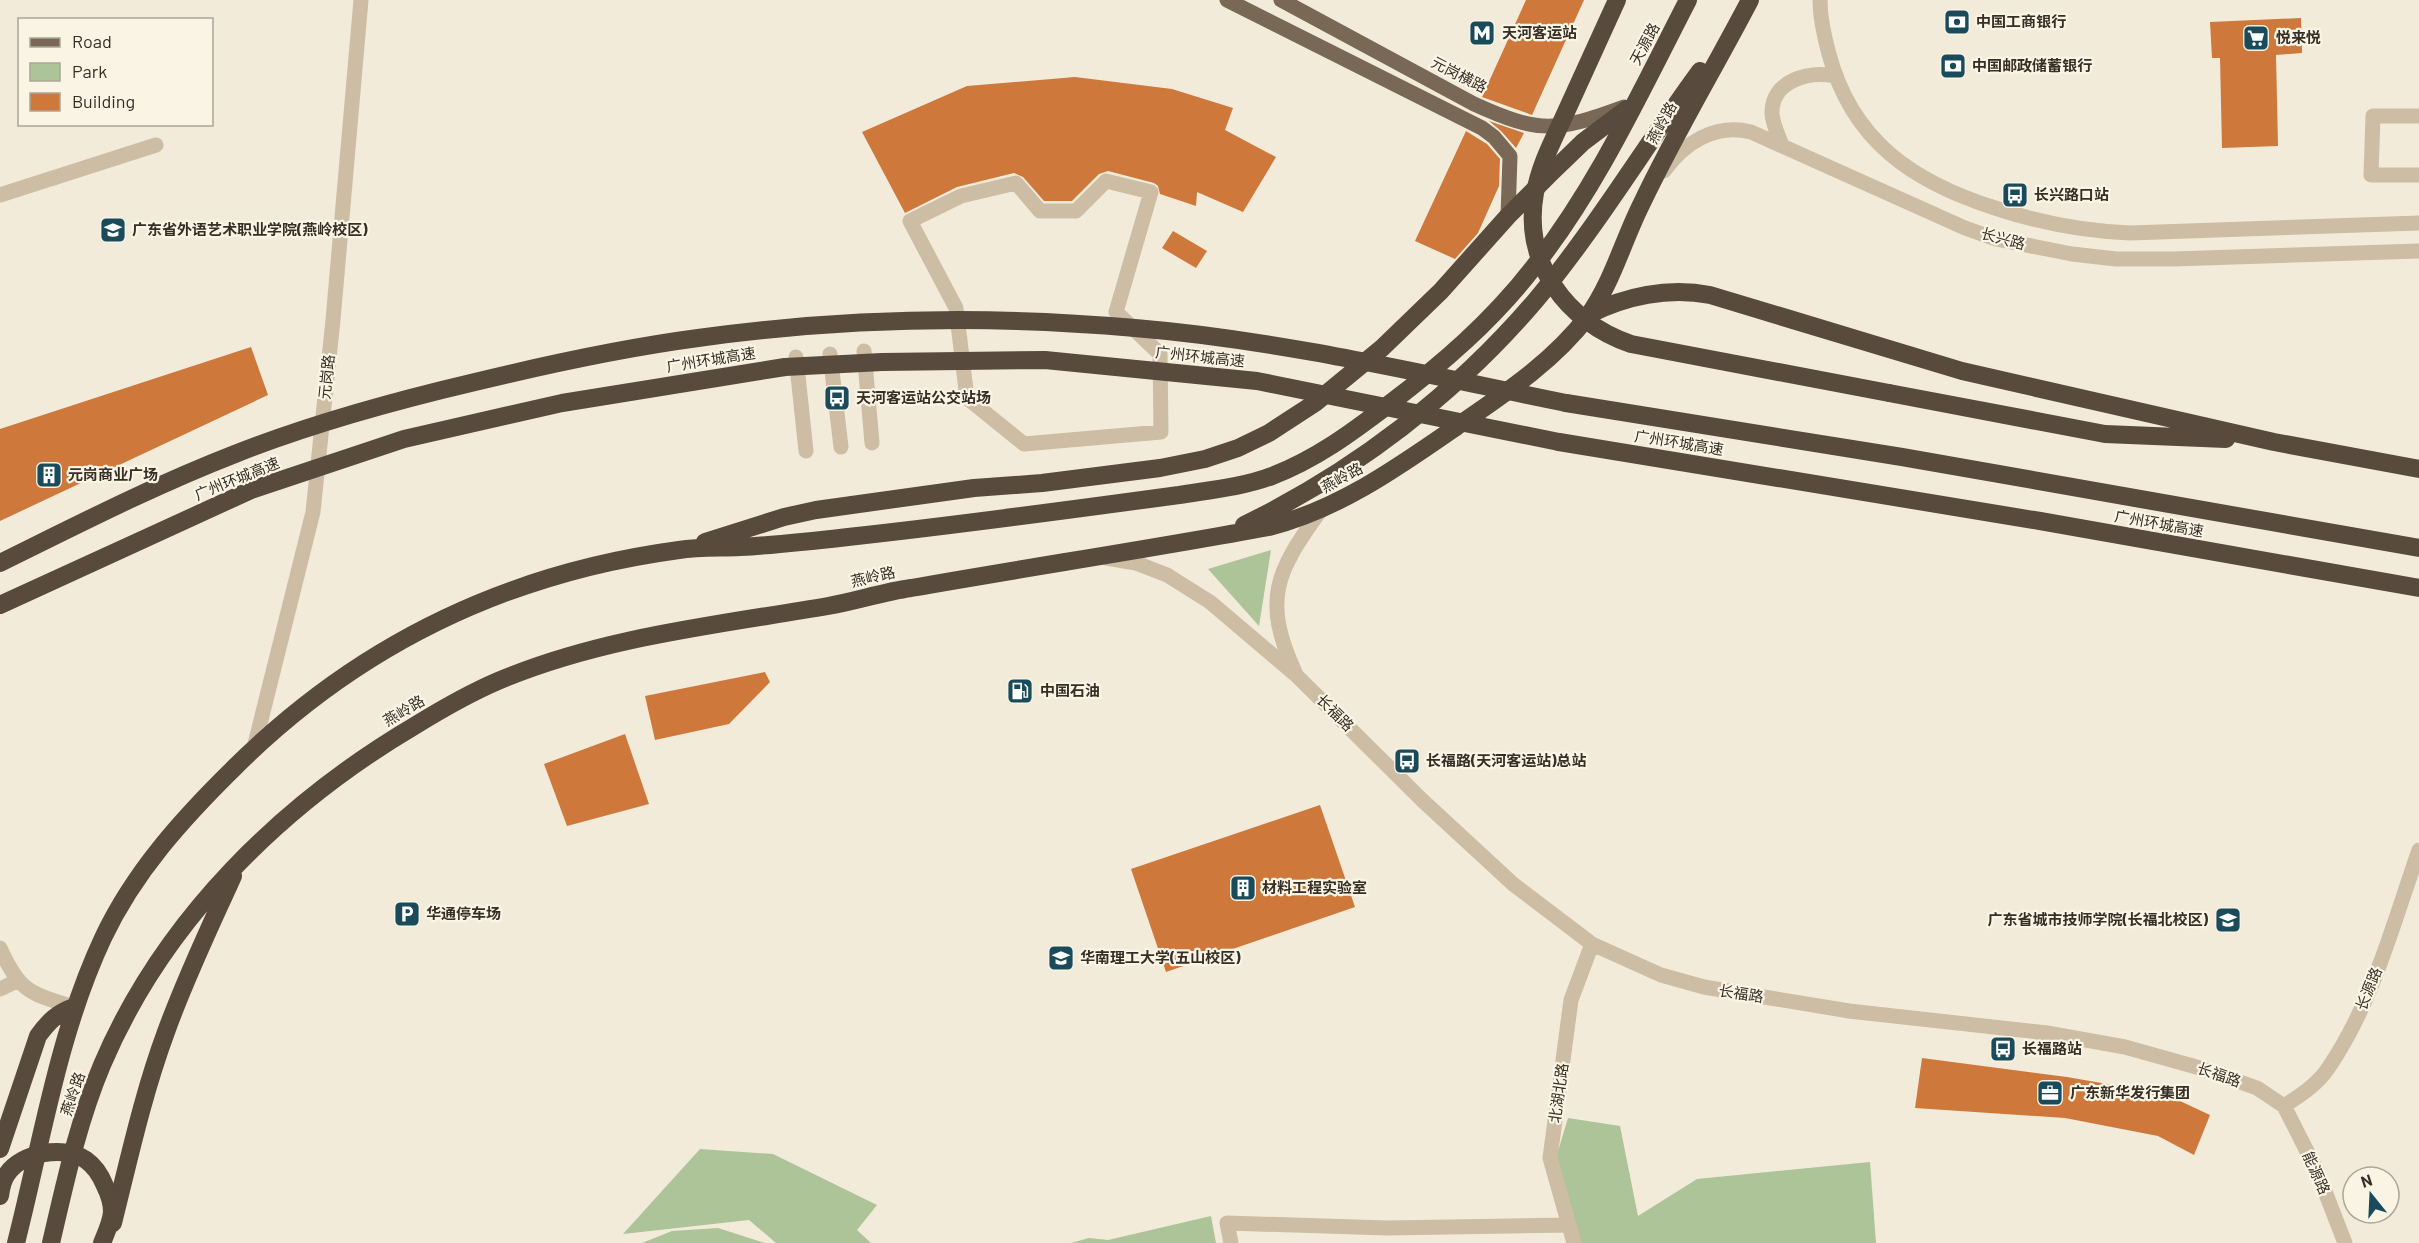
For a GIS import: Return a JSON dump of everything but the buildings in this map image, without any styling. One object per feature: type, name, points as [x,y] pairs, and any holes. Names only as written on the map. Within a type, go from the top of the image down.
[{"type":"highway","points":[[1617,0],[1542,164],[1535,195],[1534,238],[1543,269],[1557,293],[1589,324],[1631,345],[2105,434],[2274,442]]},
{"type":"highway","name":"天源路","points":[[1633,104],[1688,0]]},
{"type":"highway","name":"燕岭路","points":[[51,1243],[78,1134],[102,1064],[126,1017],[160,961],[208,896],[240,860],[310,797],[375,750],[456,702],[497,681],[616,643],[834,605],[905,589],[1223,536],[1297,520],[1354,494],[1521,381],[1564,343],[1588,315],[1606,283],[1675,135],[1750,1]]},
{"type":"highway","points":[[1223,536],[1282,507],[1340,471],[1436,399],[1484,357],[1563,266],[1750,1]]},
{"type":"highway","name":"燕岭路","points":[[16,1243],[75,1007],[105,934],[125,898],[147,865],[180,825],[254,748],[351,672],[424,627],[465,608],[541,580],[585,567],[683,549],[847,537],[1179,495],[1243,484],[1270,477],[1305,463],[1336,444],[1415,385],[1461,346],[1497,309],[1533,267],[1561,228],[1596,175],[1633,104]]},
{"type":"highway","points":[[683,549],[784,517],[816,510],[974,488],[1113,476],[1205,459],[1238,448],[1269,433],[1308,408],[1382,348],[1441,291],[1508,216],[1583,142],[1633,104]]},
{"type":"highway","points":[[1588,315],[1605,306],[1657,293],[1676,291],[1702,293],[1743,303],[1820,330],[1962,371],[2274,442],[2419,469]]},
{"type":"highway","name":"广州环城高速","points":[[0,563],[233,454],[365,411],[442,390],[610,353],[698,338],[868,323],[955,321],[1045,322],[1134,327],[1282,345],[1566,403],[1902,457],[2419,548]]},
{"type":"highway","name":"广州环城高速","points":[[0,605],[251,490],[404,439],[562,403],[785,367],[882,362],[1056,362],[1257,381],[1559,442],[2040,521],[2419,588]]},
{"type":"highway","points":[[108,1243],[162,1043],[183,986],[240,860]]},
{"type":"highway","points":[[0,1149],[38,1036],[50,1020],[60,1012],[75,1007]]},
{"type":"highway","points":[[0,1196],[7,1173],[30,1157],[61,1152],[86,1160],[97,1170],[110,1196],[112,1211],[102,1243]]},
{"type":"main road","points":[[1227,0],[1494,137],[1510,156],[1508,216]]},
{"type":"main road","name":"元岗横路","points":[[1281,0],[1504,118],[1543,128],[1594,118],[1633,104]]},
{"type":"main road","points":[[1482,129],[1489,110]]},
{"type":"street","name":"元岗路","points":[[254,748],[313,512],[333,320],[361,0]]},
{"type":"street","name":"长兴路","points":[[1820,0],[1823,30],[1835,76],[1846,101],[1863,126],[1881,147],[1912,171],[1942,188],[1973,201],[2035,221],[2087,230],[2130,233],[2419,223]]},
{"type":"street","points":[[1782,145],[1774,127],[1772,112],[1776,96],[1790,81],[1803,76],[1820,73],[1835,76]]},
{"type":"street","points":[[2419,116],[2373,116],[2371,175],[2419,175]]},
{"type":"street","name":"长兴路","points":[[1640,206],[1672,159],[1685,147],[1718,131],[1738,129],[1782,145],[1965,228],[1996,239],[2072,254],[2116,259],[2173,259],[2419,251]]},
{"type":"street","points":[[0,195],[156,145]]},
{"type":"street","points":[[1106,181],[1151,192],[1116,312],[1160,354],[1161,432],[1024,444],[967,399],[956,308],[910,222],[961,196],[1016,183],[1040,211],[1076,211],[1106,181]]},
{"type":"street","points":[[864,351],[872,443]]},
{"type":"street","points":[[830,354],[841,447]]},
{"type":"street","points":[[796,357],[806,451]]},
{"type":"street","name":"长福路","points":[[1296,675],[1282,644],[1277,615],[1278,587],[1289,558],[1320,511]]},
{"type":"street","name":"长福路","points":[[1097,557],[1137,563],[1190,587],[1210,602],[1296,675],[1422,800],[1489,862],[1542,908],[1592,944],[1660,975],[1704,987],[1849,1011],[2046,1033],[2125,1047],[2200,1068],[2258,1088],[2284,1106]]},
{"type":"street","name":"长源路","points":[[2284,1106],[2306,1092],[2328,1068],[2367,1000],[2419,850]]},
{"type":"street","name":"北湖北路","points":[[1574,1243],[1550,1158],[1571,1000],[1592,944]]},
{"type":"street","points":[[0,948],[17,981],[35,994],[75,1007]]},
{"type":"street","points":[[0,989],[17,981]]},
{"type":"street","name":"能源路","points":[[2284,1106],[2317,1171],[2345,1243]]},
{"type":"street","points":[[1231,1243],[1227,1223],[1387,1228],[1569,1225]]},
{"type":"green space","points":[[1271,550],[1259,626],[1208,569]]},
{"type":"green space","points":[[1568,1118],[1620,1126],[1638,1216],[1697,1179],[1870,1162],[1876,1243],[1573,1243],[1553,1168]]},
{"type":"green space","points":[[700,1149],[773,1154],[877,1205],[857,1230],[871,1243],[776,1243],[749,1220],[623,1234]]},
{"type":"green space","points":[[1211,1216],[1216,1243],[1071,1243],[1089,1238],[1108,1240]]},
{"type":"green space","points":[[718,1228],[765,1243],[642,1243],[672,1231]]},
{"type":"place","name":"中国工商银行","points":[[1957,22]]},
{"type":"place","name":"天河客运站","points":[[1482,33]]},
{"type":"place","name":"悦来悦","points":[[2256,38]]},
{"type":"place","name":"中国邮政储蓄银行","points":[[1953,66]]},
{"type":"place","name":"长兴路口站","points":[[2015,195]]},
{"type":"place","name":"广东省外语艺术职业学院(燕岭校区)","points":[[113,230]]},
{"type":"place","name":"天河客运站公交站场","points":[[837,398]]},
{"type":"place","name":"元岗商业广场","points":[[49,475]]},
{"type":"place","name":"中国石油","points":[[1020,691]]},
{"type":"place","name":"长福路(天河客运站)总站","points":[[1407,761]]},
{"type":"place","name":"材料工程实验室","points":[[1243,888]]},
{"type":"place","name":"华通停车场","points":[[407,914]]},
{"type":"place","name":"广东省城市技师学院(长福北校区)","points":[[2228,920]]},
{"type":"place","name":"华南理工大学(五山校区)","points":[[1061,958]]},
{"type":"place","name":"长福路站","points":[[2003,1049]]},
{"type":"place","name":"广东新华发行集团","points":[[2050,1093]]}]
